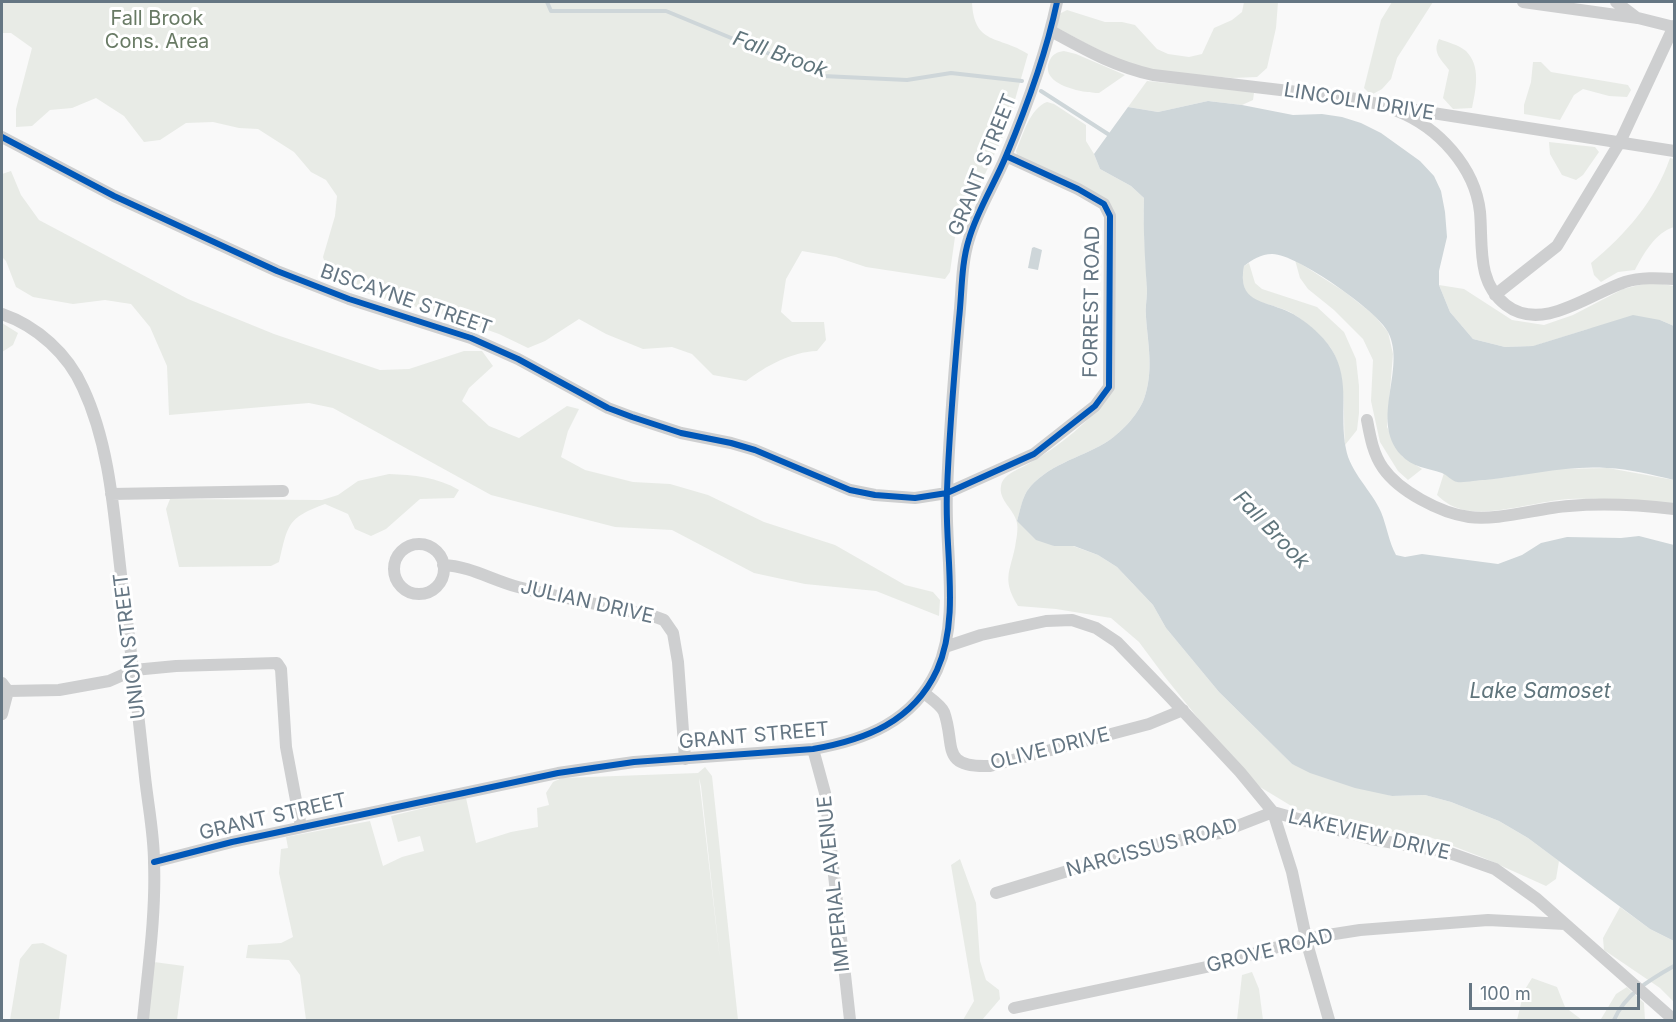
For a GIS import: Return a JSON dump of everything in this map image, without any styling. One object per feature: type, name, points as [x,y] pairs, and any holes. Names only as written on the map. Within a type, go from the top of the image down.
[{"type":"street","name":"GRANT STREET","points":[[154,862],[232,842],[558,773],[634,762],[813,749],[863,738],[906,711],[924,693],[937,671],[950,621],[947,493],[964,263],[969,238],[1006,156],[1051,31],[1057,2]]},
{"type":"street","points":[[1495,295],[1557,246],[1620,142],[1674,27],[1638,18],[1523,2]]},
{"type":"street","points":[[1616,2],[1638,18]]},
{"type":"street","name":"LINCOLN DRIVE","points":[[1051,31],[1104,60],[1153,75],[1357,99],[1382,105],[1674,151]]},
{"type":"street","points":[[1382,105],[1406,114],[1427,129],[1464,164],[1474,187],[1480,212],[1479,238],[1487,280],[1495,295],[1507,306],[1531,315],[1556,313],[1626,282],[1651,277],[1674,279]]},
{"type":"street","name":"BISCAYNE STREET","points":[[2,137],[114,196],[278,271],[349,299],[471,338],[518,359],[608,408],[681,433],[755,450],[850,490],[875,495],[915,498],[947,493]]},
{"type":"street","name":"FORREST ROAD","points":[[947,493],[1034,454],[1095,406],[1109,387],[1110,216],[1104,204],[1078,189],[1006,156]]},
{"type":"street","name":"UNION STREET","points":[[2,314],[33,330],[53,346],[70,365],[83,387],[100,435],[111,494],[134,670],[154,862],[151,944],[143,1020]]},
{"type":"street","points":[[1367,420],[1372,445],[1383,468],[1401,486],[1445,512],[1470,517],[1495,516],[1546,508],[1597,505],[1674,509]]},
{"type":"street","points":[[111,494],[283,491]]},
{"type":"street","points":[[419,544],[434,549],[439,554],[443,565],[442,578],[437,585],[423,593],[407,590],[401,585],[394,570],[399,554],[412,545],[419,544]]},
{"type":"street","name":"JULIAN DRIVE","points":[[443,565],[477,571],[490,578],[513,585],[664,620],[673,633],[678,662],[685,759]]},
{"type":"street","name":"LAKEVIEW DRIVE","points":[[945,646],[981,635],[1046,621],[1072,620],[1096,628],[1117,642],[1183,710],[1273,812],[1371,839],[1447,852],[1496,869],[1537,899],[1660,1014],[1674,1020]]},
{"type":"street","points":[[2,714],[5,687],[59,690],[109,681],[134,670],[197,665],[275,663],[280,666],[286,747],[301,827]]},
{"type":"street","name":"OLIVE DRIVE","points":[[924,693],[944,710],[951,752],[960,762],[976,767],[990,766],[1149,724],[1183,710]]},
{"type":"street","name":"IMPERIAL AVENUE","points":[[813,749],[825,793],[850,1020]]},
{"type":"street","points":[[1273,812],[1298,897],[1306,939],[1329,1020]]},
{"type":"street","name":"NARCISSUS ROAD","points":[[996,893],[1149,846],[1219,833],[1273,812]]},
{"type":"street","name":"GROVE ROAD","points":[[1014,1008],[1211,966],[1306,939],[1360,930],[1488,920],[1565,924]]},
{"type":"green space","name":"Fall Brook Cons. Area","points":[[2,2],[972,2],[974,16],[983,33],[1028,54],[1007,128],[955,237],[950,272],[945,279],[866,267],[836,257],[802,251],[786,279],[781,312],[792,322],[824,322],[826,340],[817,351],[798,354],[779,361],[746,381],[713,375],[692,354],[672,347],[643,349],[606,334],[579,319],[545,341],[528,348],[499,334],[437,312],[376,297],[330,278],[323,257],[335,216],[337,196],[326,180],[311,172],[294,152],[258,129],[239,128],[213,122],[186,123],[160,140],[144,142],[124,116],[96,98],[72,108],[50,110],[32,126],[16,127],[16,109],[32,48],[11,33],[2,33]]},
{"type":"green space","points":[[1244,2],[1278,2],[1276,28],[1267,68],[1257,77],[1232,78],[1156,71],[1127,65],[1057,28],[1059,14],[1067,10],[1105,22],[1122,22],[1135,25],[1157,49],[1168,54],[1189,57],[1202,54],[1214,28],[1232,20],[1242,12]]},
{"type":"green space","points":[[1392,2],[1433,2],[1397,58],[1391,79],[1382,89],[1371,95],[1364,88],[1381,20]]},
{"type":"green space","points":[[1439,39],[1460,47],[1471,57],[1476,71],[1472,108],[1453,109],[1443,98],[1449,70],[1437,52]]},
{"type":"green space","points":[[1064,51],[1125,75],[1099,93],[1065,86],[1051,77],[1048,70],[1052,57]]},
{"type":"green space","points":[[1533,62],[1541,62],[1551,72],[1628,85],[1631,90],[1627,97],[1609,96],[1583,89],[1574,95],[1560,120],[1524,114]]},
{"type":"green space","points":[[1147,81],[1249,91],[1254,93],[1253,100],[1242,105],[1208,101],[1158,112],[1128,107]]},
{"type":"green space","points":[[1047,102],[1054,104],[1086,125],[1086,141],[1100,169],[1131,186],[1144,198],[1146,314],[1150,368],[1144,399],[1128,424],[1105,443],[1053,468],[1035,482],[1025,494],[1017,521],[1054,546],[1073,546],[1098,555],[1117,567],[1153,605],[1166,628],[1219,692],[1292,764],[1392,796],[1425,795],[1451,802],[1499,821],[1528,838],[1559,861],[1556,879],[1546,886],[1427,836],[1375,830],[1298,810],[1260,787],[1201,722],[1139,642],[1111,618],[1056,609],[1018,606],[1008,580],[1017,525],[1016,518],[1002,496],[1002,482],[1073,433],[1111,393],[1114,211],[1017,155],[1016,151],[1024,130],[1036,110]]},
{"type":"green space","points":[[1549,142],[1595,147],[1599,152],[1583,175],[1576,180],[1562,175],[1550,154]]},
{"type":"green space","points":[[1670,158],[1674,159],[1674,227],[1656,239],[1635,270],[1618,272],[1601,282],[1594,275],[1591,263],[1638,216],[1664,174]]},
{"type":"green space","points":[[11,171],[21,195],[39,220],[188,299],[274,334],[380,370],[409,369],[464,351],[482,351],[493,366],[469,388],[462,401],[489,426],[519,438],[567,406],[579,409],[568,431],[561,457],[585,470],[633,482],[670,484],[708,495],[764,522],[835,545],[905,585],[933,592],[940,600],[939,616],[876,591],[805,584],[754,573],[672,530],[615,527],[491,495],[333,408],[309,403],[169,415],[167,366],[150,327],[131,304],[105,300],[73,304],[33,297],[16,287],[6,261],[2,257],[2,174]]},
{"type":"green space","points":[[1295,260],[1345,292],[1374,315],[1388,332],[1393,354],[1387,427],[1402,456],[1422,469],[1408,480],[1398,471],[1380,442],[1371,401],[1373,360],[1363,339],[1334,310],[1308,289],[1300,278]]},
{"type":"green space","points":[[1249,263],[1255,283],[1262,289],[1317,307],[1344,332],[1356,359],[1359,386],[1357,430],[1345,445],[1342,384],[1337,360],[1332,350],[1318,334],[1294,314],[1254,299],[1248,294],[1244,288],[1243,278],[1244,266]]},
{"type":"green space","points":[[1651,282],[1674,286],[1674,326],[1660,320],[1588,329],[1534,346],[1505,347],[1473,339],[1450,312],[1439,285],[1464,289],[1512,320],[1544,325],[1573,315],[1623,289]]},
{"type":"green space","points":[[2,323],[18,333],[13,345],[2,352]]},
{"type":"green space","points":[[1608,468],[1674,480],[1674,505],[1622,500],[1569,499],[1502,510],[1476,511],[1457,508],[1437,495],[1444,473],[1457,482],[1502,478],[1555,469]]},
{"type":"green space","points":[[389,474],[425,478],[442,482],[459,490],[454,498],[420,499],[386,529],[371,536],[355,529],[348,514],[325,504],[312,509],[296,518],[291,524],[279,562],[271,566],[179,567],[166,509],[170,499],[322,500],[338,495],[358,481]]},
{"type":"green space","points":[[705,767],[712,776],[738,1020],[306,1020],[300,975],[289,960],[246,958],[248,945],[281,943],[293,937],[279,873],[281,849],[288,848],[286,837],[370,821],[383,866],[402,857],[424,851],[420,836],[398,842],[391,816],[466,798],[476,843],[511,832],[538,827],[537,808],[549,805],[546,793],[553,782],[562,778],[698,773]],"holes":[[[699,778],[701,786],[720,960]]]},
{"type":"green space","points":[[960,859],[976,903],[980,961],[986,980],[999,990],[1000,999],[982,1020],[963,1020],[974,1001],[951,865]]},
{"type":"green space","points":[[1620,907],[1650,929],[1674,941],[1674,1002],[1660,988],[1604,950],[1603,938]]},
{"type":"green space","points":[[43,943],[67,955],[59,1020],[10,1020],[20,959],[32,944]]},
{"type":"green space","points":[[154,962],[184,966],[177,1020],[148,1020]]},
{"type":"green space","points":[[1252,972],[1259,989],[1263,1020],[1237,1020],[1242,975]]},
{"type":"green space","points":[[1532,978],[1557,987],[1565,1007],[1582,1020],[1517,1020],[1524,991]]},
{"type":"green space","points":[[1627,987],[1644,1003],[1645,1020],[1597,1020],[1601,1019],[1616,994]]},
{"type":"water","name":"Lake Samoset","points":[[1208,101],[1293,115],[1322,114],[1342,117],[1381,133],[1420,161],[1434,176],[1441,191],[1445,212],[1447,237],[1439,271],[1439,285],[1450,312],[1473,339],[1505,347],[1533,346],[1633,315],[1660,320],[1674,326],[1674,480],[1641,472],[1592,467],[1457,482],[1442,473],[1410,462],[1401,455],[1392,441],[1388,426],[1388,410],[1394,362],[1393,346],[1388,332],[1381,323],[1335,285],[1283,256],[1264,255],[1244,266],[1244,287],[1248,293],[1254,298],[1300,318],[1318,333],[1332,350],[1338,362],[1343,386],[1344,436],[1348,457],[1356,474],[1381,512],[1396,555],[1405,557],[1422,554],[1498,564],[1522,555],[1541,543],[1567,537],[1639,536],[1674,545],[1674,941],[1650,929],[1528,838],[1499,821],[1451,802],[1425,795],[1392,796],[1355,788],[1310,773],[1292,764],[1219,692],[1166,628],[1153,605],[1117,567],[1098,555],[1074,546],[1054,546],[1036,540],[1017,521],[1025,494],[1035,482],[1053,468],[1117,435],[1137,411],[1147,389],[1150,358],[1146,314],[1144,198],[1131,186],[1100,169],[1094,154],[1128,107],[1158,112]]},
{"type":"water","points":[[1034,247],[1042,250],[1038,270],[1028,268]]},
{"type":"waterway","name":"Fall Brook","points":[[547,2],[551,11],[666,11],[823,76],[907,80],[951,73],[1022,81]]},
{"type":"waterway","name":"Fall Brook","points":[[1041,91],[1111,136]]},
{"type":"waterway","name":"Fall Brook","points":[[1614,1020],[1632,995],[1674,966]]},
{"type":"cycle path","points":[[154,862],[232,842],[558,773],[634,762],[813,749],[869,734],[886,726],[915,703],[937,670],[948,628],[950,605],[948,470],[964,258],[972,229],[1002,166],[1028,99],[1042,60],[1057,2]]},
{"type":"cycle path","points":[[2,137],[114,196],[277,271],[349,299],[471,338],[518,359],[608,408],[681,433],[755,450],[850,490],[875,495],[915,498],[947,493],[1034,454],[1095,406],[1109,387],[1110,216],[1104,204],[1078,189],[1006,156]]}]
